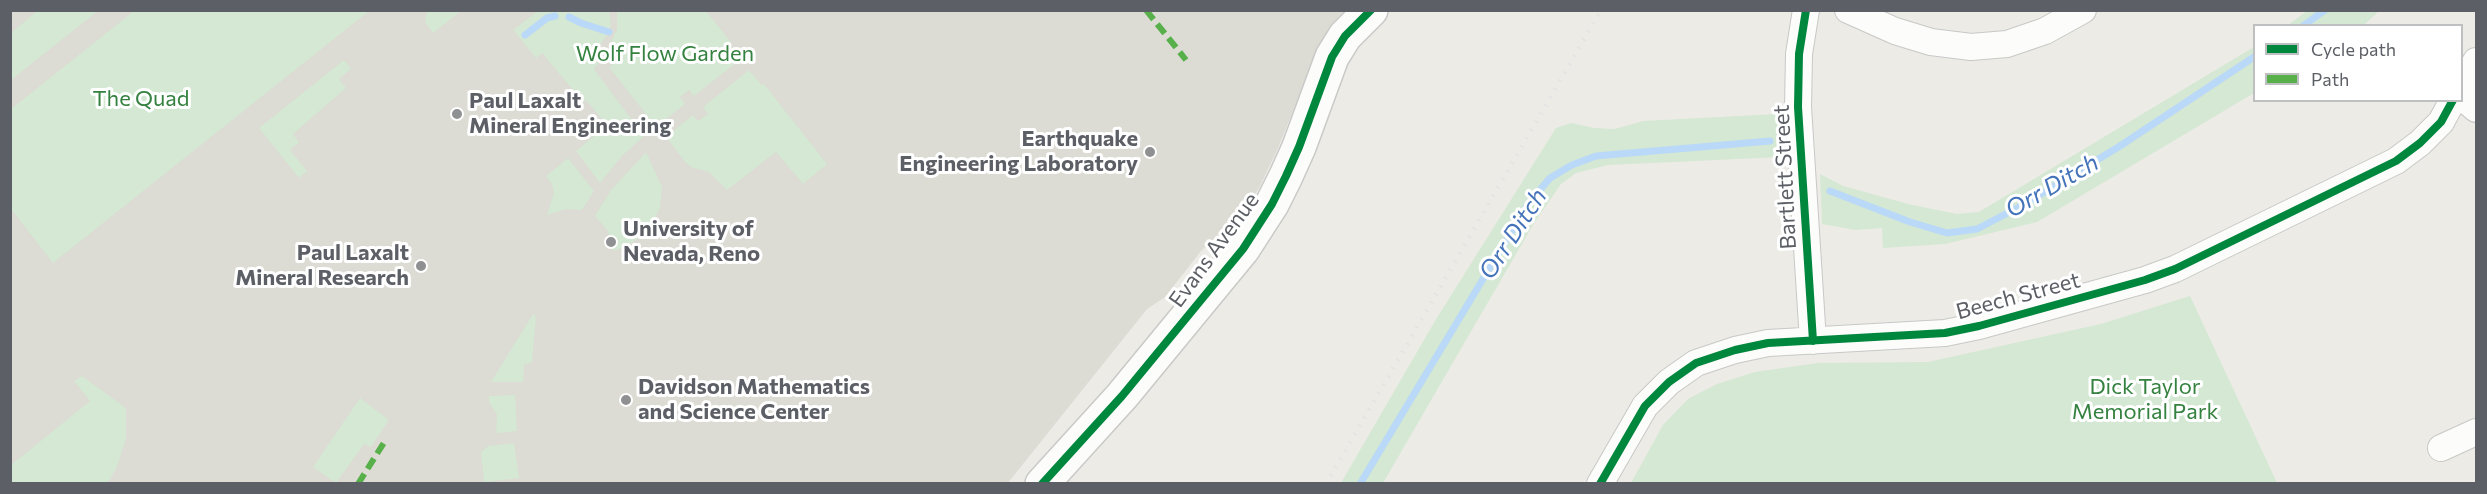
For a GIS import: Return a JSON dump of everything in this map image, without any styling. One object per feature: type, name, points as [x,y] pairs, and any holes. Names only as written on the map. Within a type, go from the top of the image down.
[{"type":"street","name":"Evans Avenue","points":[[1042,483],[1122,396],[1243,249],[1272,204],[1286,176],[1332,57],[1349,31],[1371,10]]},
{"type":"street","name":"Bartlett Street","points":[[1806,10],[1799,54],[1798,107],[1813,341]]},
{"type":"street","points":[[1848,10],[1895,31],[1922,39],[1971,47],[2007,44],[2044,32],[2083,10]]},
{"type":"street","points":[[2463,85],[2476,61]]},
{"type":"street","points":[[2463,98],[2476,110]]},
{"type":"street","name":"Beech Street","points":[[1600,483],[1645,406],[1669,382],[1696,363],[1735,350],[1768,343],[1946,333],[2145,280],[2186,264],[2396,162],[2441,122],[2452,102]]},
{"type":"street","points":[[2441,448],[2476,432]]},
{"type":"shaded area","name":"University of Nevada, Reno","points":[[10,11],[1344,11],[1331,25],[1319,46],[1278,148],[1259,188],[1241,215],[1201,251],[1165,297],[1147,309],[1007,484],[11,483]]},
{"type":"green space","points":[[38,10],[98,11],[11,80],[11,33]]},
{"type":"green space","points":[[427,10],[461,11],[433,33],[425,22]]},
{"type":"green space","points":[[609,10],[611,25],[609,32],[600,45],[590,52],[598,63],[594,69],[644,136],[622,156],[600,183],[576,151],[607,125],[586,100],[583,102],[542,53],[536,58],[513,30],[538,11]]},
{"type":"green space","points":[[2307,10],[2379,11],[2365,24],[2289,24]]},
{"type":"green space","name":"The Quad","points":[[134,11],[369,11],[53,263],[11,209],[11,109]]},
{"type":"green space","name":"Wolf Flow Garden","points":[[617,11],[706,11],[731,42],[729,44],[741,59],[694,96],[689,90],[680,97],[685,104],[656,127],[609,67],[621,58],[610,44],[617,29]]},
{"type":"green space","points":[[2253,48],[2253,94],[2037,222],[1945,244],[1883,248],[1882,228],[1856,230],[1822,224],[1820,174],[1843,186],[1912,205],[1957,214],[1979,212]]},
{"type":"green space","points":[[344,60],[351,69],[339,79],[346,88],[293,134],[299,142],[290,150],[307,171],[299,178],[259,128]]},
{"type":"green space","points":[[749,70],[762,85],[764,84],[827,164],[803,184],[776,152],[727,190],[709,172],[691,167],[686,163],[666,137],[693,115],[698,121],[708,114],[703,107]]},
{"type":"green space","points":[[1778,114],[1781,157],[1608,165],[1576,173],[1561,184],[1534,223],[1383,483],[1341,483],[1435,321],[1556,128],[1571,123],[1594,128],[1615,129],[1643,121]]},
{"type":"green space","points":[[646,152],[662,187],[660,208],[650,227],[641,236],[626,247],[613,251],[608,231],[595,216],[611,190]]},
{"type":"green space","points":[[568,158],[594,191],[582,210],[566,209],[547,215],[554,193],[552,184],[546,176]]},
{"type":"green space","name":"Dick Taylor Memorial Park","points":[[2190,296],[2277,483],[1631,483],[1663,425],[1688,399],[1717,384],[1755,372],[1818,363],[1928,362],[2101,324]]},
{"type":"green space","points":[[533,314],[536,316],[532,363],[524,364],[523,382],[491,382]]},
{"type":"green space","points":[[82,376],[126,408],[126,439],[116,469],[110,479],[106,484],[11,483],[11,465],[90,401],[74,381]]},
{"type":"green space","points":[[515,395],[517,431],[496,433],[497,415],[489,402],[489,396]]},
{"type":"green space","points":[[360,398],[389,420],[371,447],[364,444],[336,483],[313,467]]},
{"type":"green space","points":[[514,443],[519,478],[484,482],[481,452],[488,446]]},
{"type":"waterway","name":"Orr Ditch","points":[[2306,24],[2325,10]]},
{"type":"waterway","points":[[525,35],[547,18],[555,16]]},
{"type":"waterway","points":[[569,17],[609,32]]},
{"type":"waterway","name":"Orr Ditch","points":[[1830,191],[1910,222],[1947,233],[1977,229],[2023,205],[2120,146],[2253,58]]},
{"type":"waterway","name":"Orr Ditch","points":[[1360,484],[1528,204],[1550,178],[1572,165],[1596,156],[1770,141]]},
{"type":"railway","points":[[1326,484],[1601,10]]},
{"type":"marked path","points":[[1146,10],[1186,60]]},
{"type":"marked path","points":[[358,484],[385,441]]},
{"type":"cycle path","points":[[1042,484],[1122,396],[1243,249],[1272,204],[1286,176],[1332,57],[1345,36],[1371,10]]},
{"type":"cycle path","points":[[1806,10],[1799,54],[1798,107],[1813,341]]},
{"type":"cycle path","points":[[1600,484],[1645,406],[1669,382],[1696,363],[1735,350],[1768,343],[1945,333],[1979,326],[2145,280],[2175,269],[2396,161],[2420,143],[2441,122],[2452,102]]},
{"type":"place","name":"Paul Laxalt Mineral Engineering","points":[[457,114]]},
{"type":"place","name":"Earthquake Engineering Laboratory","points":[[1150,152]]},
{"type":"place","name":"University of Nevada, Reno","points":[[611,242]]},
{"type":"place","name":"Paul Laxalt Mineral Research","points":[[421,266]]},
{"type":"place","name":"Davidson Mathematics and Science Center","points":[[626,400]]}]
